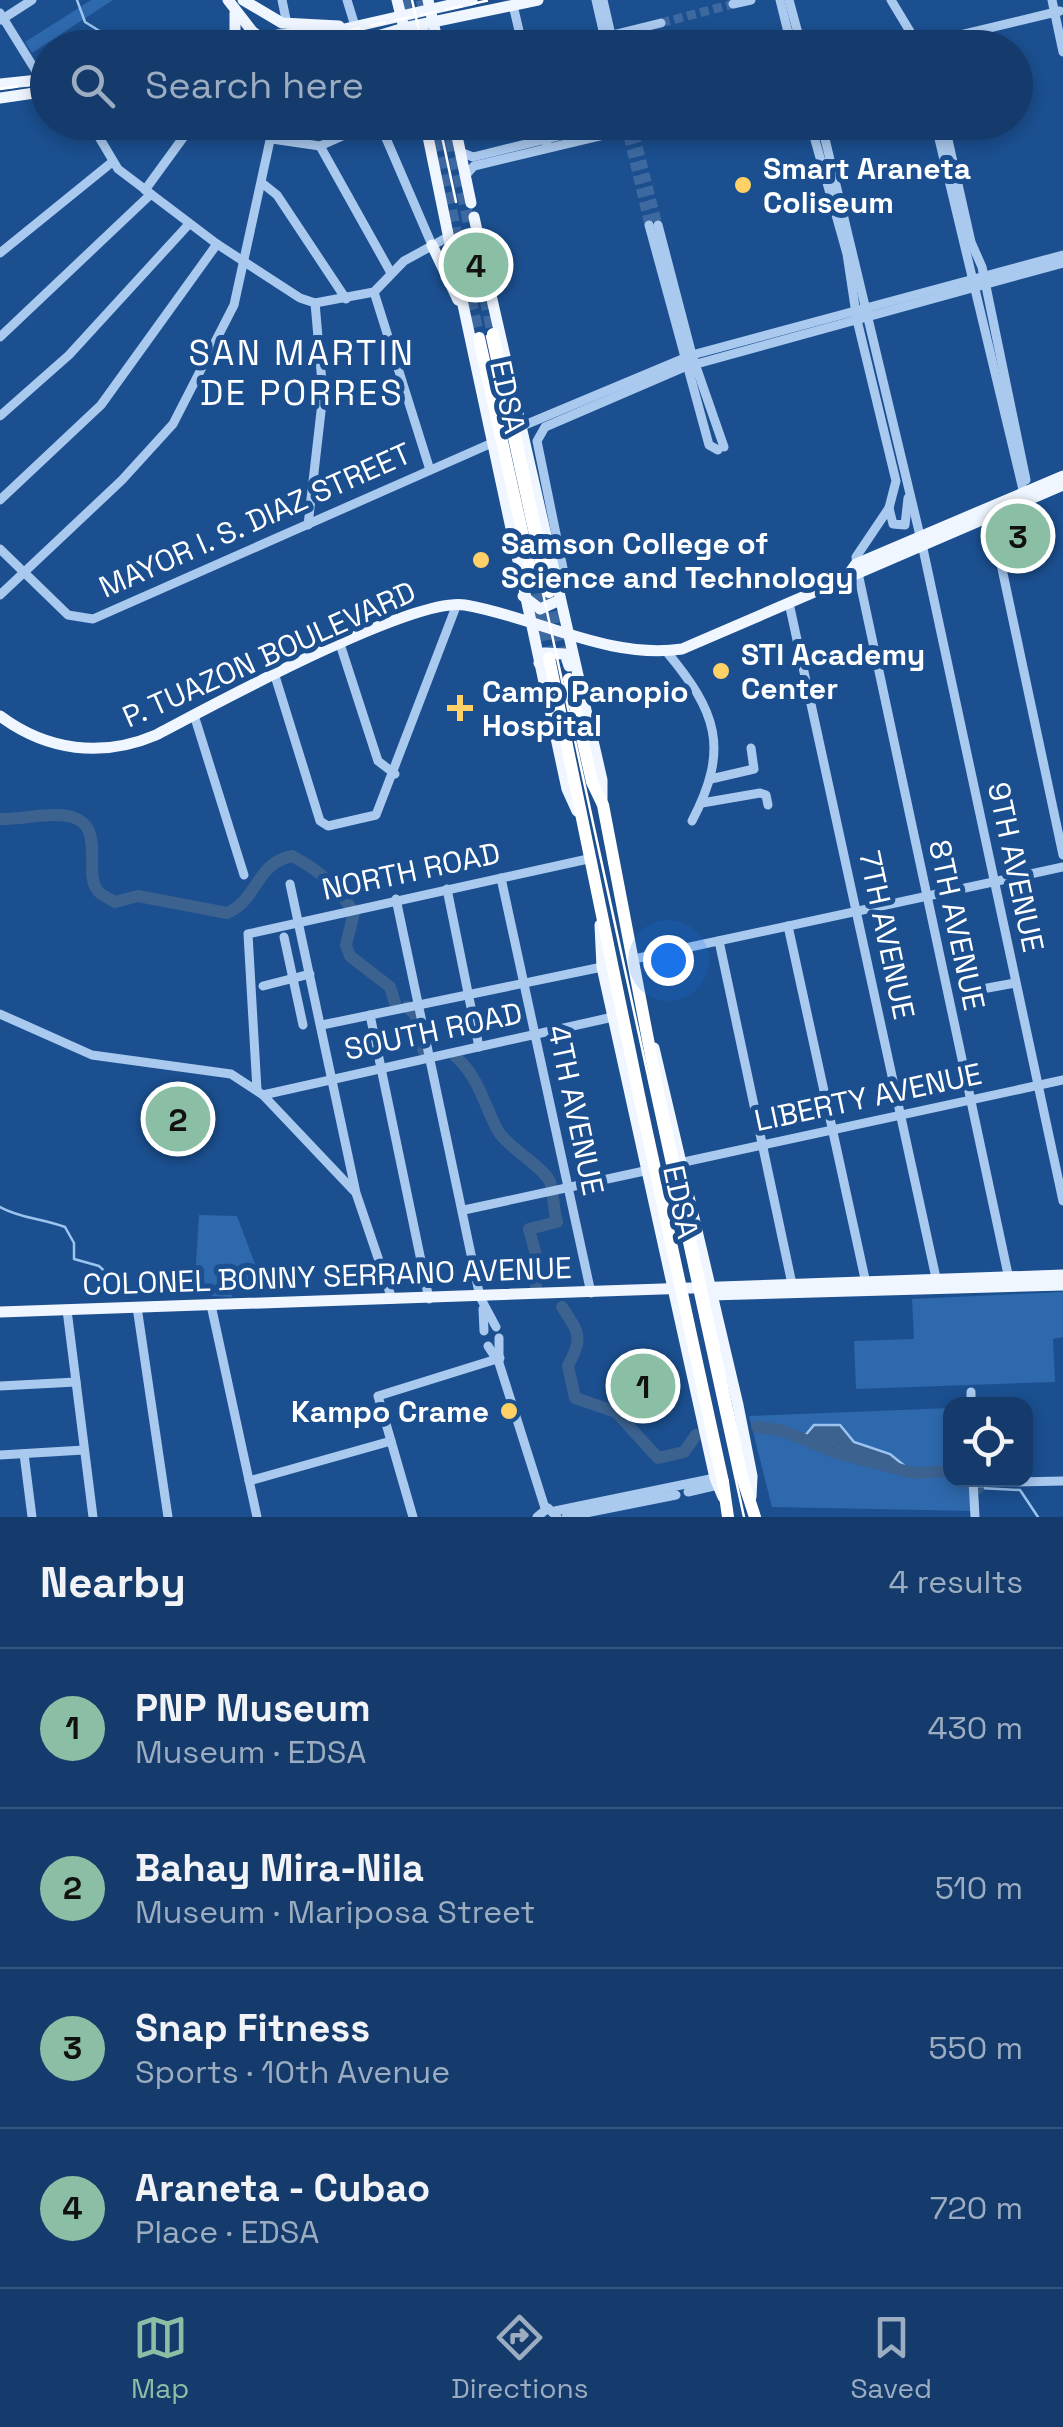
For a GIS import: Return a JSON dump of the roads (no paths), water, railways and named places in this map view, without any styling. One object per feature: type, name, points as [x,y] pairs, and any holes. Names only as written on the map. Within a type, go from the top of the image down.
[{"type":"highway","name":"EDSA","points":[[532,576],[486,336],[556,595]]},
{"type":"highway","name":"EDSA","points":[[544,660],[728,1517]]},
{"type":"highway","name":"EDSA","points":[[573,678],[592,782],[603,805],[650,1034],[658,1097],[742,1477],[755,1517]]},
{"type":"main road","points":[[399,0],[412,7],[430,8],[513,5],[538,0]]},
{"type":"main road","points":[[399,0],[404,30]]},
{"type":"main road","points":[[385,30],[430,8],[472,0]]},
{"type":"main road","points":[[235,1],[287,24],[354,26],[403,22]]},
{"type":"main road","points":[[235,1],[235,30]]},
{"type":"main road","points":[[235,1],[251,30]]},
{"type":"main road","points":[[339,30],[354,26]]},
{"type":"main road","points":[[0,84],[30,79]]},
{"type":"main road","points":[[0,98],[30,94]]},
{"type":"main road","name":"EDSA","points":[[429,140],[529,622],[544,660]]},
{"type":"main road","points":[[458,140],[471,203]]},
{"type":"main road","points":[[474,217],[482,258]]},
{"type":"main road","points":[[432,245],[463,306]]},
{"type":"main road","name":"EDSA","points":[[488,282],[556,595],[568,632],[573,678]]},
{"type":"main road","name":"P. TUAZON BOULEVARD","points":[[921,540],[991,517],[1063,476]]},
{"type":"main road","name":"P. TUAZON BOULEVARD","points":[[0,716],[50,743],[96,750],[138,743],[420,609],[457,604],[584,636],[666,651],[689,647],[921,540],[1063,485]]},
{"type":"main road","points":[[524,596],[540,609],[556,595]]},
{"type":"main road","points":[[572,651],[584,636]]},
{"type":"main road","points":[[544,660],[546,652],[562,652],[573,678]]},
{"type":"main road","name":"EDSA","points":[[599,911],[602,967],[718,1482]]},
{"type":"main road","name":"EDSA","points":[[650,1034],[718,1314],[752,1476],[750,1497]]},
{"type":"main road","points":[[658,1212],[676,1221],[688,1216],[694,1206]]},
{"type":"main road","points":[[668,1259],[682,1243],[694,1244],[704,1251]]},
{"type":"main road","name":"COLONEL BONNY SERRANO AVENUE","points":[[713,1291],[728,1294],[1009,1282],[1063,1275]]},
{"type":"main road","name":"COLONEL BONNY SERRANO AVENUE","points":[[0,1312],[392,1299],[481,1301],[656,1289],[713,1291],[792,1280],[866,1286],[936,1278],[1063,1285]]},
{"type":"main road","points":[[718,1314],[728,1294]]},
{"type":"street","points":[[30,56],[1,18],[32,0]]},
{"type":"street","points":[[282,0],[287,24]]},
{"type":"street","points":[[347,0],[354,26]]},
{"type":"street","points":[[599,0],[606,30]]},
{"type":"street","points":[[733,4],[751,0]]},
{"type":"street","points":[[780,0],[788,30]]},
{"type":"street","points":[[789,0],[797,30]]},
{"type":"street","points":[[891,0],[909,30]]},
{"type":"street","points":[[513,5],[519,30]]},
{"type":"street","points":[[982,30],[1058,12]]},
{"type":"street","points":[[997,30],[1058,12]]},
{"type":"street","points":[[1058,12],[1063,52]]},
{"type":"street","points":[[642,30],[661,23]]},
{"type":"street","points":[[99,140],[111,163],[188,224],[284,292],[315,303],[374,292],[391,272],[448,236]]},
{"type":"street","points":[[0,336],[148,192],[182,140]]},
{"type":"street","points":[[0,594],[162,440],[234,305],[272,140]]},
{"type":"street","points":[[279,140],[320,146],[334,140]]},
{"type":"street","points":[[385,140],[432,245]]},
{"type":"street","points":[[546,140],[547,144]]},
{"type":"street","points":[[547,144],[560,140]]},
{"type":"street","points":[[460,152],[477,160],[569,140]]},
{"type":"street","points":[[815,140],[861,313]]},
{"type":"street","points":[[825,140],[895,472],[889,508],[893,524],[905,525],[909,490]]},
{"type":"street","points":[[939,140],[962,243],[980,282]]},
{"type":"street","points":[[948,140],[1027,496]]},
{"type":"street","points":[[320,146],[391,272]]},
{"type":"street","points":[[465,176],[477,160]]},
{"type":"street","points":[[0,253],[111,163]]},
{"type":"street","points":[[262,183],[276,195],[346,299]]},
{"type":"street","points":[[0,416],[68,355],[188,224]]},
{"type":"street","points":[[654,225],[709,445],[721,449]]},
{"type":"street","points":[[0,500],[101,405],[217,244]]},
{"type":"street","points":[[980,282],[1063,255]]},
{"type":"street","points":[[520,427],[689,361],[980,282],[1063,264]]},
{"type":"street","points":[[374,292],[430,470]]},
{"type":"street","points":[[308,525],[323,394],[315,303]]},
{"type":"street","name":"9TH AVENUE","points":[[861,313],[921,540],[1063,1201]]},
{"type":"street","points":[[556,595],[566,578],[538,445],[540,432],[689,361]]},
{"type":"street","name":"MAYOR I. S. DIAZ STREET","points":[[0,549],[68,616],[93,620],[492,443]]},
{"type":"street","points":[[853,572],[862,543],[889,508]]},
{"type":"street","points":[[991,517],[1063,855]]},
{"type":"street","name":"8TH AVENUE","points":[[853,572],[1009,1282]]},
{"type":"street","name":"7TH AVENUE","points":[[789,603],[936,1278]]},
{"type":"street","points":[[275,676],[320,821],[328,826],[376,816],[388,795],[457,604]]},
{"type":"street","points":[[340,644],[378,761],[395,774]]},
{"type":"street","points":[[666,651],[708,710],[716,757],[712,779],[692,822]]},
{"type":"street","points":[[194,715],[244,876]]},
{"type":"street","points":[[712,779],[754,769],[757,765],[751,748]]},
{"type":"street","points":[[702,803],[760,793],[766,795],[768,805]]},
{"type":"street","name":"NORTH ROAD","points":[[260,1092],[246,936],[326,914],[588,860]]},
{"type":"street","points":[[634,959],[1063,868]]},
{"type":"street","name":"4TH AVENUE","points":[[501,878],[591,1293]]},
{"type":"street","points":[[290,884],[356,1193],[392,1299]]},
{"type":"street","points":[[447,889],[478,1046]]},
{"type":"street","points":[[396,900],[409,1006],[430,1058],[464,1210],[484,1330]]},
{"type":"street","points":[[788,926],[866,1286]]},
{"type":"street","points":[[284,937],[303,1025]]},
{"type":"street","points":[[718,941],[792,1280]]},
{"type":"street","points":[[322,1025],[602,967]]},
{"type":"street","points":[[263,986],[310,974]]},
{"type":"street","points":[[982,989],[1015,982]]},
{"type":"street","points":[[0,1014],[92,1055],[217,1069],[260,1092],[356,1193]]},
{"type":"street","points":[[370,1015],[429,1299]]},
{"type":"street","name":"SOUTH ROAD","points":[[260,1092],[613,1017]]},
{"type":"street","name":"LIBERTY AVENUE","points":[[684,1162],[1063,1080]]},
{"type":"street","points":[[464,1210],[649,1170]]},
{"type":"street","points":[[481,1301],[496,1327]]},
{"type":"street","points":[[210,1305],[257,1517]]},
{"type":"street","points":[[137,1307],[168,1517]]},
{"type":"street","points":[[67,1310],[93,1517]]},
{"type":"street","points":[[497,1360],[499,1338]]},
{"type":"street","points":[[488,1346],[497,1360],[552,1512]]},
{"type":"street","points":[[414,1517],[378,1396],[497,1360]]},
{"type":"street","points":[[0,1386],[76,1382]]},
{"type":"street","points":[[970,1392],[970,1397]]},
{"type":"street","points":[[249,1481],[391,1441]]},
{"type":"street","points":[[0,1455],[84,1450]]},
{"type":"street","points":[[24,1454],[32,1517]]},
{"type":"street","points":[[1033,1482],[1063,1481]]},
{"type":"street","points":[[688,1492],[718,1482]]},
{"type":"street","points":[[537,1517],[718,1482]]},
{"type":"street","points":[[973,1487],[975,1517]]},
{"type":"street","points":[[655,1495],[676,1495]]},
{"type":"street","points":[[566,1517],[608,1504]]},
{"type":"waterway","points":[[77,0],[85,22],[98,30]]},
{"type":"waterway","points":[[0,819],[56,815],[84,823],[92,844],[96,888],[115,902],[138,896],[227,913],[245,900],[271,866],[292,856],[311,867],[342,895],[354,913],[346,945],[350,956],[390,987],[395,1003]]},
{"type":"waterway","points":[[407,1007],[415,1014],[423,1050]]},
{"type":"waterway","points":[[456,1057],[476,1082],[498,1131],[550,1182],[557,1222],[529,1229],[536,1255],[536,1286]]},
{"type":"waterway","points":[[0,1207],[65,1227],[74,1243],[74,1259],[99,1266],[127,1292]]},
{"type":"waterway","points":[[562,1307],[577,1336],[568,1366],[575,1398],[616,1412],[658,1458],[684,1452],[696,1435]]},
{"type":"waterway","points":[[757,1427],[783,1431],[837,1453],[913,1473],[943,1471]]},
{"type":"waterway","points":[[979,1488],[1020,1490],[1038,1517]]},
{"type":"tunnel","points":[[404,0],[411,30]]},
{"type":"tunnel","points":[[422,0],[428,30]]},
{"type":"tunnel","points":[[661,23],[733,4]]},
{"type":"tunnel","points":[[436,140],[479,338]]},
{"type":"tunnel","points":[[451,140],[493,334]]},
{"type":"tunnel","points":[[629,140],[649,225]]},
{"type":"tunnel","points":[[637,140],[658,225]]},
{"type":"tunnel","points":[[532,576],[549,658]]},
{"type":"tunnel","points":[[549,594],[565,662]]},
{"type":"tram line","points":[[412,0],[419,30]]},
{"type":"tram line","points":[[443,140],[456,202]]},
{"type":"tram line","points":[[487,336],[744,1517]]},
{"type":"railway","points":[[351,30],[490,0]]},
{"type":"railway","points":[[0,89],[30,85]]},
{"type":"place","name":"Smart Araneta Coliseum","points":[[743,185]]},
{"type":"place","name":"Araneta - Cubao","points":[[476,265]]},
{"type":"place","name":"Snap Fitness","points":[[1018,536]]},
{"type":"place","name":"Samson College of Science and Technology","points":[[481,560]]},
{"type":"place","name":"STI Academy Center","points":[[721,671]]},
{"type":"place","name":"Camp Panopio Hospital","points":[[460,708]]},
{"type":"place","name":"Bahay Mira-Nila","points":[[178,1119]]},
{"type":"place","name":"PNP Museum","points":[[643,1386]]},
{"type":"place","name":"Kampo Crame","points":[[509,1411]]},
{"type":"district","name":"SAN MARTIN DE PORRES","points":[[302,373]]}]
